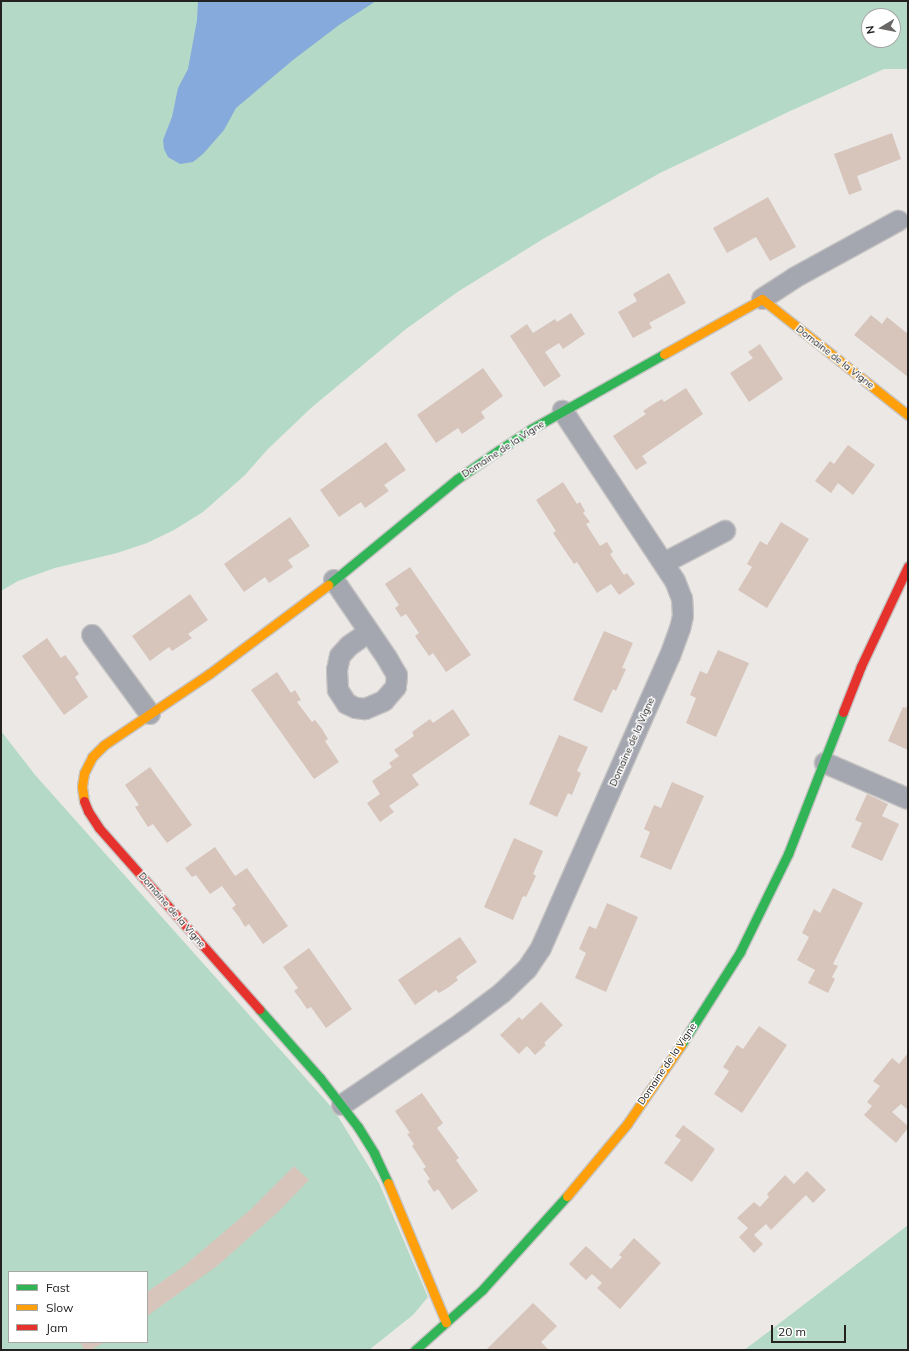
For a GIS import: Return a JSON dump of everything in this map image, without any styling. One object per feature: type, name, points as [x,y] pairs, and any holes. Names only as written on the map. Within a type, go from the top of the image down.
[{"type":"street","name":"Domaine de la Vigne","points":[[446,1322],[374,1153],[342,1105],[320,1078],[99,828],[88,811],[84,800],[82,786],[84,773],[92,757],[104,745],[209,674],[334,580],[457,479],[531,429],[762,299],[794,278],[898,222]]},
{"type":"street","name":"Domaine de la Vigne","points":[[762,299],[908,414]]},
{"type":"street","name":"Domaine de la Vigne","points":[[342,1105],[502,993],[527,969],[541,948],[670,656],[680,629],[683,616],[682,599],[664,563],[563,411]]},
{"type":"street","points":[[664,563],[725,531]]},
{"type":"street","name":"Domaine de la Vigne","points":[[415,1350],[507,1264],[552,1214],[627,1124],[672,1059],[740,952],[788,854],[825,763],[861,666],[908,566]]},
{"type":"street","points":[[334,580],[369,632]]},
{"type":"street","points":[[92,635],[150,714]]},
{"type":"street","points":[[825,763],[908,799]]},
{"type":"green space","points":[[1,1],[908,1],[908,69],[884,69],[788,112],[660,173],[543,239],[459,291],[406,329],[311,408],[267,450],[245,475],[203,512],[174,530],[147,543],[117,553],[55,568],[18,581],[1,591]]},
{"type":"green space","points":[[1,731],[36,776],[334,1110],[379,1183],[428,1297],[413,1315],[369,1350],[1,1350]]},
{"type":"green space","points":[[908,1225],[908,1350],[744,1350],[768,1332]]},
{"type":"water","points":[[198,1],[376,1],[339,25],[293,60],[236,108],[224,130],[203,154],[193,162],[180,164],[168,157],[164,149],[163,140],[172,117],[178,88],[188,69],[197,20]]},
{"type":"building","points":[[892,133],[901,159],[857,176],[862,190],[849,195],[834,154]]},
{"type":"building","points":[[768,197],[796,247],[770,261],[756,237],[727,253],[713,228]]},
{"type":"building","points":[[669,273],[686,303],[649,323],[652,328],[633,338],[618,312],[637,301],[633,294]]},
{"type":"building","points":[[571,313],[585,334],[563,349],[559,343],[545,352],[561,376],[544,387],[510,336],[527,324],[533,333],[555,319],[557,322]]},
{"type":"building","points":[[871,315],[882,324],[887,317],[908,334],[908,377],[854,335]]},
{"type":"building","points":[[760,344],[783,379],[749,402],[730,373],[753,358],[748,352]]},
{"type":"building","points":[[483,368],[503,396],[481,412],[485,418],[462,434],[458,428],[436,443],[417,415]]},
{"type":"building","points":[[686,388],[703,414],[642,456],[647,463],[636,470],[613,436],[646,414],[643,411],[652,405],[662,399],[664,402]]},
{"type":"building","points":[[386,442],[406,470],[384,485],[389,491],[365,508],[361,502],[339,517],[320,490]]},
{"type":"building","points":[[848,445],[875,465],[853,495],[838,483],[831,493],[815,481],[830,461],[834,464]]},
{"type":"building","points":[[563,482],[577,504],[580,502],[585,511],[583,513],[590,522],[586,524],[600,546],[607,542],[613,552],[610,554],[624,575],[627,573],[635,584],[619,595],[611,584],[597,593],[577,562],[574,564],[553,533],[556,531],[536,500]]},
{"type":"building","points":[[290,517],[310,546],[288,560],[293,567],[269,583],[265,577],[244,592],[224,564]]},
{"type":"building","points":[[781,522],[809,539],[767,608],[738,590],[752,567],[747,564],[760,541],[767,545]]},
{"type":"building","points":[[410,567],[471,655],[446,672],[433,653],[429,656],[415,636],[419,633],[406,614],[401,617],[395,608],[399,605],[385,584]]},
{"type":"building","points":[[190,594],[208,620],[188,634],[192,638],[172,651],[169,647],[150,661],[132,636]]},
{"type":"building","points":[[604,631],[633,643],[622,668],[626,669],[616,691],[613,689],[602,713],[573,700]]},
{"type":"building","points":[[47,638],[61,658],[65,655],[79,674],[75,677],[88,697],[64,715],[22,656]]},
{"type":"building","points":[[718,650],[749,663],[716,737],[686,723],[696,698],[690,695],[700,671],[707,674]]},
{"type":"building","points":[[277,672],[291,693],[295,690],[301,700],[297,702],[312,722],[315,720],[322,729],[328,739],[325,741],[339,762],[314,779],[251,690]]},
{"type":"building","points":[[908,703],[908,750],[888,741],[903,707],[906,708]]},
{"type":"building","points":[[453,709],[470,735],[412,775],[419,785],[389,806],[394,812],[380,822],[367,803],[380,794],[372,781],[392,767],[389,763],[399,756],[394,750],[414,736],[412,732],[430,719],[433,723]]},
{"type":"building","points":[[559,735],[588,747],[577,771],[581,773],[572,795],[568,793],[557,817],[529,804]]},
{"type":"building","points":[[150,767],[192,825],[167,843],[153,824],[148,827],[135,807],[139,805],[125,785]]},
{"type":"building","points":[[672,782],[704,796],[671,870],[640,857],[650,832],[644,829],[654,805],[661,808]]},
{"type":"building","points":[[867,794],[888,804],[882,816],[899,824],[882,861],[851,847],[862,823],[855,820]]},
{"type":"building","points":[[514,838],[543,851],[533,874],[536,876],[526,897],[523,896],[513,920],[484,907]]},
{"type":"building","points":[[215,847],[235,876],[247,868],[288,926],[263,944],[249,924],[245,927],[232,908],[236,905],[222,886],[210,894],[196,875],[192,877],[185,868]]},
{"type":"building","points":[[833,888],[863,903],[833,964],[838,966],[832,977],[835,979],[828,993],[808,983],[815,970],[797,960],[809,937],[802,933],[814,909],[820,913]]},
{"type":"building","points":[[607,903],[638,917],[606,992],[575,978],[586,953],[579,949],[589,926],[596,929]]},
{"type":"building","points":[[460,937],[477,962],[456,977],[458,980],[449,987],[439,993],[436,990],[415,1005],[398,980]]},
{"type":"building","points":[[309,948],[352,1009],[326,1028],[311,1007],[307,1009],[294,991],[298,988],[283,967]]},
{"type":"building","points":[[541,1002],[563,1025],[544,1043],[546,1045],[535,1055],[527,1046],[519,1054],[500,1035],[519,1017],[522,1020]]},
{"type":"building","points":[[759,1026],[787,1045],[742,1113],[714,1094],[729,1071],[723,1067],[737,1045],[743,1049]]},
{"type":"building","points":[[908,1053],[908,1110],[901,1104],[892,1112],[908,1126],[908,1128],[896,1143],[864,1115],[872,1106],[867,1102],[880,1086],[873,1081],[892,1058],[899,1064]]},
{"type":"building","points":[[422,1093],[443,1123],[437,1128],[459,1158],[456,1160],[478,1191],[452,1210],[438,1189],[434,1192],[427,1181],[430,1179],[423,1169],[426,1167],[412,1146],[414,1144],[407,1134],[410,1133],[395,1111]]},
{"type":"building","points":[[683,1125],[715,1149],[692,1182],[664,1163],[681,1140],[675,1136]]},
{"type":"building","points":[[294,1166],[309,1180],[278,1212],[217,1266],[148,1315],[148,1291],[184,1266],[251,1209]]},
{"type":"building","points":[[807,1171],[826,1190],[813,1203],[806,1195],[771,1230],[766,1224],[754,1235],[763,1244],[754,1253],[739,1237],[748,1228],[737,1218],[754,1202],[760,1207],[769,1197],[767,1194],[785,1175],[794,1184]]},
{"type":"building","points":[[634,1238],[661,1263],[620,1309],[597,1288],[602,1283],[592,1274],[586,1280],[569,1264],[586,1246],[611,1269],[622,1257],[619,1255]]},
{"type":"building","points":[[533,1303],[557,1326],[541,1342],[549,1350],[486,1350]]},
{"type":"building","points":[[80,1343],[103,1343],[91,1350],[84,1350]]},
{"type":"traffic: fast","points":[[328,585],[457,479],[499,450],[531,429],[664,354]]},
{"type":"traffic: fast","points":[[681,1045],[740,952],[788,854],[843,712]]},
{"type":"traffic: fast","points":[[259,1009],[320,1078],[358,1127],[374,1153],[388,1183]]},
{"type":"traffic: fast","points":[[415,1350],[482,1290],[567,1196]]},
{"type":"traffic: slow","points":[[664,354],[762,299],[908,415]]},
{"type":"traffic: slow","points":[[84,801],[82,786],[84,773],[92,757],[104,745],[209,674],[328,585]]},
{"type":"traffic: slow","points":[[567,1196],[627,1124],[681,1045]]},
{"type":"traffic: slow","points":[[388,1183],[446,1322]]},
{"type":"traffic: jam","points":[[843,712],[861,666],[908,566]]},
{"type":"traffic: jam","points":[[84,801],[88,811],[99,828],[259,1009]]}]
